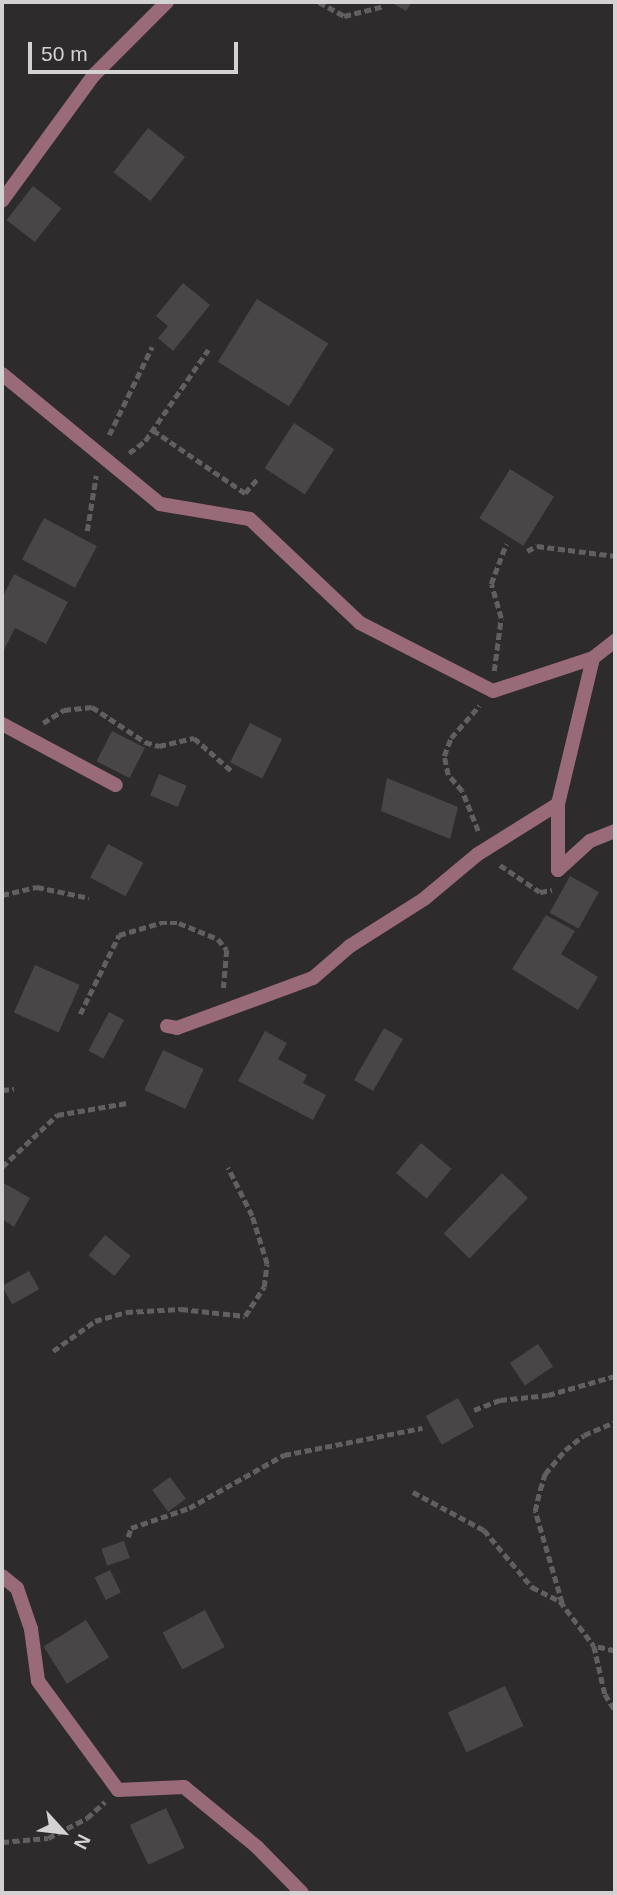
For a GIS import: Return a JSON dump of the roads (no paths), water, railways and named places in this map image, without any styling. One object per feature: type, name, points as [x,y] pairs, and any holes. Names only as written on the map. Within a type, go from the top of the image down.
[{"type":"street","points":[[2,201],[94,75],[167,2]]},
{"type":"street","points":[[2,374],[160,504],[250,519],[360,623],[493,691],[593,658],[615,641]]},
{"type":"street","points":[[593,658],[558,804],[558,870],[590,841],[615,831]]},
{"type":"street","points":[[2,724],[116,785]]},
{"type":"street","points":[[167,1026],[177,1028],[313,978],[350,946],[385,927],[487,849],[558,804]]},
{"type":"street","points":[[2,1576],[17,1588],[28,1619],[38,1681],[118,1790],[184,1787],[257,1847],[302,1893]]}]
